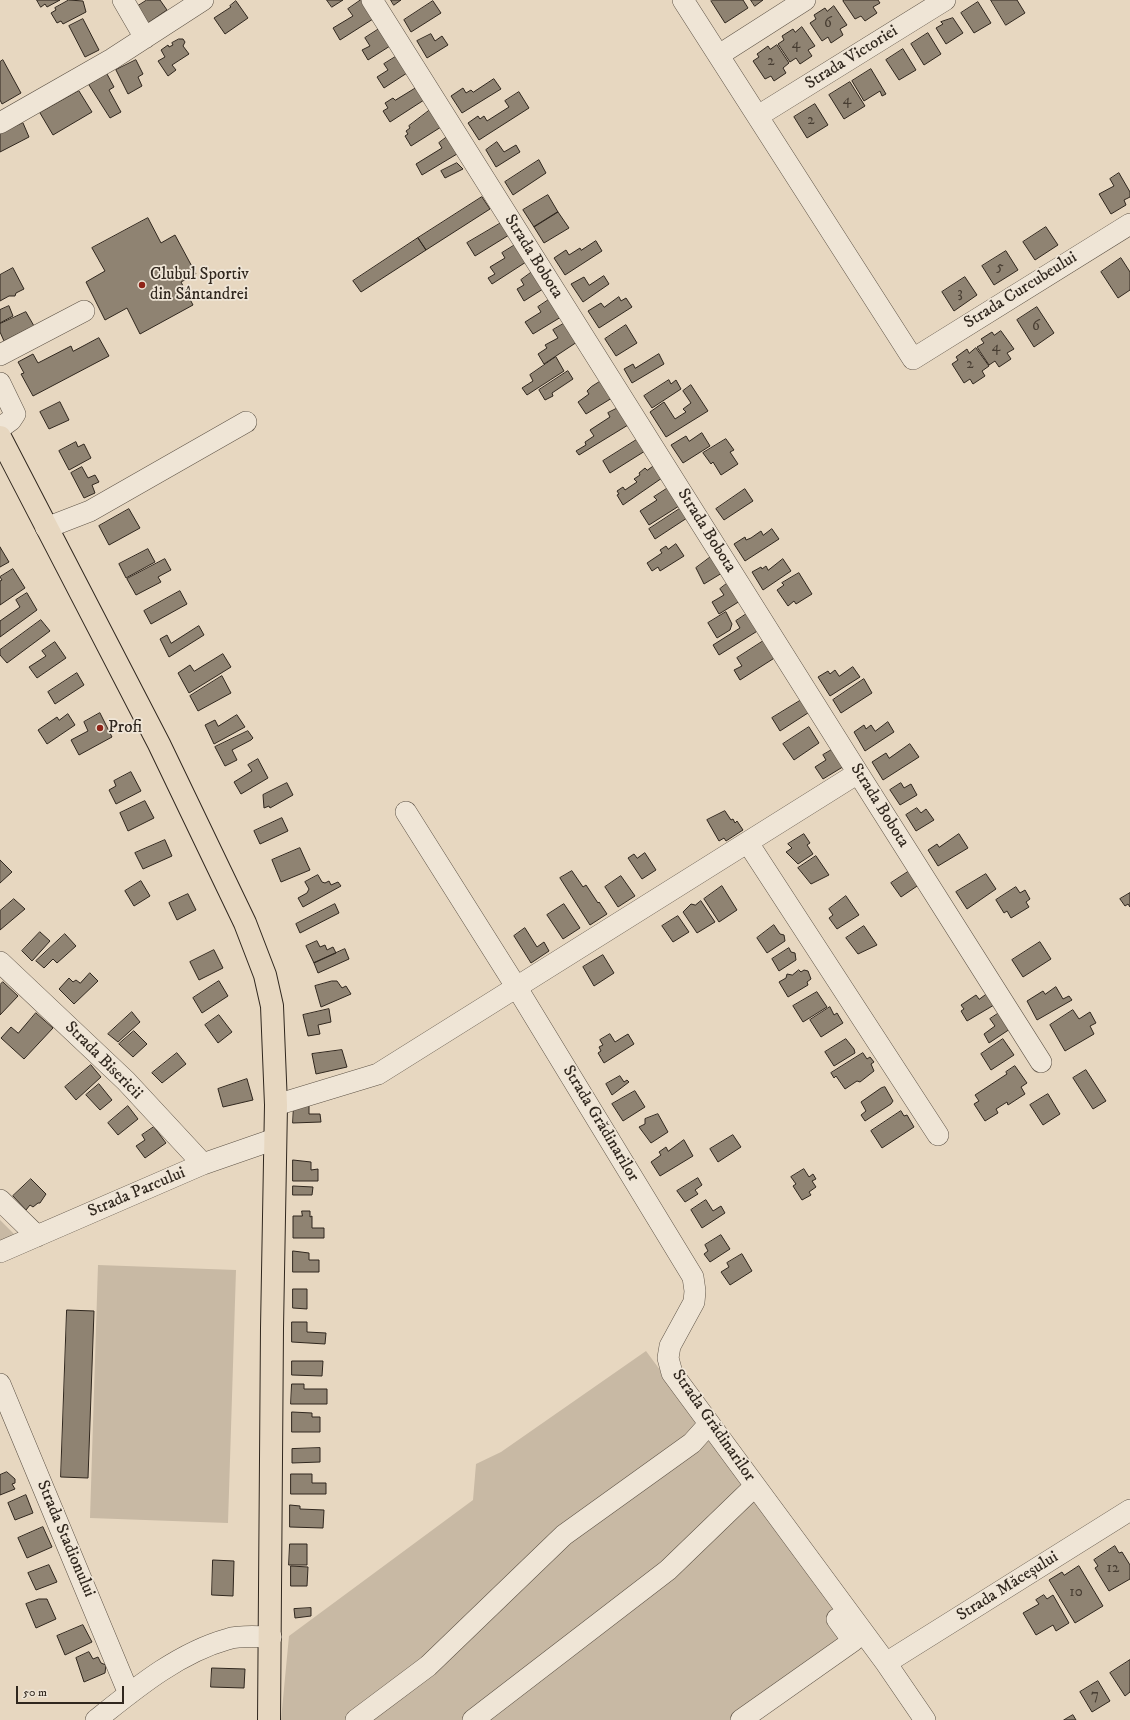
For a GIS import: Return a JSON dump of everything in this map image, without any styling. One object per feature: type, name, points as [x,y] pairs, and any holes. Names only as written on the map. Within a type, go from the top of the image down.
[{"type":"main road","points":[[0,437],[159,744],[257,951],[265,975],[272,1006],[276,1105],[269,1720]]},
{"type":"street","points":[[123,0],[145,38]]},
{"type":"street","points":[[0,123],[112,59],[202,0]]},
{"type":"street","name":"Strada Bobota","points":[[372,0],[858,773],[1042,1062]]},
{"type":"street","points":[[683,0],[758,116]]},
{"type":"street","points":[[719,55],[804,0]]},
{"type":"street","name":"Strada Victoriei","points":[[758,116],[945,0]]},
{"type":"street","name":"Strada Curcubeului","points":[[758,116],[913,359],[1130,224]]},
{"type":"street","points":[[0,355],[84,311]]},
{"type":"street","points":[[0,383],[15,414],[11,420],[0,428]]},
{"type":"street","points":[[46,528],[90,511],[246,422]]},
{"type":"street","points":[[276,1105],[378,1074],[518,988],[858,773]]},
{"type":"street","name":"Strada Grădinarilor","points":[[406,812],[518,988],[693,1277],[695,1291],[694,1302],[670,1346],[668,1358],[672,1373],[709,1424],[751,1491],[886,1663],[925,1720]]},
{"type":"street","points":[[748,843],[938,1135]]},
{"type":"street","name":"Strada Bisericii","points":[[0,962],[126,1081],[203,1164]]},
{"type":"street","name":"Strada Parcului","points":[[0,1252],[203,1164],[275,1139]]},
{"type":"street","points":[[0,1200],[37,1236]]},
{"type":"street","name":"Strada Stadionului","points":[[0,1384],[129,1694]]},
{"type":"street","points":[[356,1720],[428,1666],[564,1534],[692,1443],[709,1424]]},
{"type":"street","points":[[473,1720],[668,1570],[751,1491],[853,1640],[741,1720]]},
{"type":"street","name":"Strada Măceșului","points":[[886,1663],[1130,1510]]},
{"type":"street","points":[[96,1720],[129,1694],[188,1654],[230,1638],[271,1637]]},
{"type":"shaded area","points":[[0,1220],[17,1237],[0,1244]]},
{"type":"shaded area","points":[[98,1265],[236,1270],[228,1523],[90,1518]]},
{"type":"shaded area","points":[[646,1351],[862,1643],[751,1720],[281,1720],[289,1636],[473,1500],[476,1464],[501,1452]]},
{"type":"building","points":[[37,0],[60,0],[47,7],[45,4],[41,7]]},
{"type":"building","points":[[69,0],[83,1],[86,12],[63,24],[61,21],[57,23],[51,13],[56,10],[55,8]]},
{"type":"building","points":[[147,0],[160,0],[167,10],[148,23],[138,6]]},
{"type":"building","points":[[327,0],[343,0],[332,7]]},
{"type":"building","points":[[361,0],[373,19],[340,40],[333,28],[353,16],[348,9]]},
{"type":"building","points":[[391,0],[401,0],[394,5]]},
{"type":"building","points":[[743,0],[748,8],[725,23],[711,1]]},
{"type":"building","points":[[751,0],[763,0],[755,6]]},
{"type":"building","points":[[878,0],[880,3],[873,7],[877,13],[865,21],[861,16],[855,19],[843,1]]},
{"type":"building","points":[[991,0],[1017,0],[1025,13],[1006,25]]},
{"type":"building","points":[[236,1],[248,18],[225,34],[214,18],[231,7],[230,6]]},
{"type":"building","points":[[433,1],[441,13],[411,32],[404,20]]},
{"type":"building","points":[[978,2],[991,23],[974,33],[961,13]]},
{"type":"building","points":[[834,6],[847,25],[840,29],[843,35],[831,43],[828,37],[822,41],[810,23],[816,19],[814,15],[825,8],[827,11]]},
{"type":"building","points":[[953,18],[963,33],[946,44],[936,28],[943,24],[941,22]]},
{"type":"building","points":[[83,19],[99,50],[85,57],[69,26]]},
{"type":"building","points":[[802,27],[815,46],[808,50],[812,56],[800,64],[796,58],[790,62],[778,44],[784,40],[782,36],[793,29],[795,32]]},
{"type":"building","points":[[379,29],[390,46],[368,60],[362,50],[370,46],[365,38]]},
{"type":"building","points":[[928,33],[941,54],[924,65],[911,44]]},
{"type":"building","points":[[431,34],[435,41],[442,36],[448,45],[427,58],[417,41]]},
{"type":"building","points":[[179,39],[183,39],[185,42],[183,46],[189,54],[172,65],[176,70],[168,76],[158,61],[165,57],[161,50],[168,45],[169,47],[173,45],[172,43]]},
{"type":"building","points":[[777,45],[789,63],[783,68],[786,73],[774,81],[771,76],[765,79],[753,61],[759,57],[757,54],[768,46],[770,49]]},
{"type":"building","points":[[903,49],[916,70],[899,80],[886,60]]},
{"type":"building","points":[[397,56],[407,73],[384,88],[377,77],[388,70],[384,64]]},
{"type":"building","points":[[3,60],[21,93],[2,104],[0,100],[0,62]]},
{"type":"building","points":[[136,60],[143,74],[138,77],[142,86],[128,94],[116,70]]},
{"type":"building","points":[[871,69],[886,94],[882,96],[880,91],[864,101],[852,81]]},
{"type":"building","points":[[107,74],[114,87],[109,90],[121,112],[110,118],[89,85]]},
{"type":"building","points":[[494,79],[501,89],[462,113],[451,96],[463,88],[466,93],[471,90],[473,92]]},
{"type":"building","points":[[850,82],[865,106],[844,119],[829,95]]},
{"type":"building","points":[[416,88],[424,100],[390,122],[383,111],[388,108],[385,103],[393,98],[395,100]]},
{"type":"building","points":[[79,91],[92,112],[53,135],[40,113]]},
{"type":"building","points":[[519,92],[529,108],[479,140],[468,123],[478,116],[480,119],[484,116],[487,121],[509,107],[505,101]]},
{"type":"building","points":[[815,104],[828,125],[807,138],[794,117]]},
{"type":"building","points":[[430,110],[441,127],[411,146],[405,136],[408,134],[406,131],[410,128],[409,126]]},
{"type":"building","points":[[23,123],[29,137],[0,152],[0,134]]},
{"type":"building","points":[[447,137],[457,154],[422,175],[416,164],[442,148],[439,143]]},
{"type":"building","points":[[497,142],[504,152],[516,145],[520,152],[496,167],[486,150]]},
{"type":"building","points":[[539,160],[546,173],[513,195],[505,182]]},
{"type":"building","points":[[457,163],[463,169],[445,178],[441,171]]},
{"type":"building","points":[[1119,173],[1130,192],[1130,197],[1124,200],[1126,205],[1111,214],[1099,194],[1114,186],[1110,179]]},
{"type":"building","points":[[548,195],[558,212],[534,227],[523,210]]},
{"type":"building","points":[[482,197],[490,209],[426,250],[418,238]]},
{"type":"building","points":[[558,212],[569,228],[544,243],[534,227]]},
{"type":"building","points":[[148,218],[161,243],[175,235],[196,274],[181,282],[193,305],[140,334],[127,308],[105,320],[86,282],[105,271],[92,248]]},
{"type":"building","points":[[501,223],[509,235],[475,256],[467,243]]},
{"type":"building","points":[[1046,227],[1058,245],[1035,260],[1023,242]]},
{"type":"building","points":[[418,238],[426,250],[361,292],[353,281]]},
{"type":"building","points":[[596,241],[602,251],[565,275],[554,258],[566,250],[569,255]]},
{"type":"building","points":[[515,245],[526,262],[492,284],[488,278],[495,274],[490,267],[505,258],[502,253]]},
{"type":"building","points":[[1006,251],[1018,270],[994,285],[982,266]]},
{"type":"building","points":[[1121,258],[1130,272],[1130,290],[1118,298],[1101,272]]},
{"type":"building","points":[[13,268],[24,289],[16,293],[15,296],[9,296],[0,301],[0,275]]},
{"type":"building","points":[[532,272],[543,289],[524,301],[517,289],[524,285],[521,280]]},
{"type":"building","points":[[604,276],[609,284],[583,302],[571,284],[584,277],[589,285]]},
{"type":"building","points":[[965,277],[977,295],[954,311],[942,292]]},
{"type":"building","points":[[619,297],[621,301],[626,298],[632,307],[599,328],[588,311],[601,303],[604,307]]},
{"type":"building","points":[[550,299],[561,317],[533,334],[525,322],[541,312],[538,307]]},
{"type":"building","points":[[9,306],[13,316],[0,323],[0,310]]},
{"type":"building","points":[[1037,307],[1054,333],[1034,347],[1017,320]]},
{"type":"building","points":[[26,312],[34,326],[4,341],[0,332],[0,324]]},
{"type":"building","points":[[565,323],[577,342],[544,364],[538,354],[547,348],[545,345],[558,338],[553,330]]},
{"type":"building","points":[[626,325],[637,343],[616,356],[605,339]]},
{"type":"building","points":[[1001,331],[1014,349],[1007,353],[1011,359],[999,367],[995,361],[989,365],[977,347],[984,343],[981,339],[992,332],[994,335]]},
{"type":"building","points":[[99,338],[109,356],[33,396],[21,374],[24,373],[18,362],[33,354],[38,363],[71,346],[73,351]]},
{"type":"building","points":[[976,348],[989,366],[982,371],[985,376],[973,384],[970,379],[964,383],[952,364],[958,360],[956,357],[967,349],[969,353]]},
{"type":"building","points":[[659,354],[664,364],[632,383],[624,369],[633,364],[635,368]]},
{"type":"building","points":[[556,357],[564,371],[527,395],[522,388],[533,381],[530,375]]},
{"type":"building","points":[[568,371],[573,379],[552,393],[553,396],[545,400],[539,390]]},
{"type":"building","points":[[669,380],[671,384],[676,380],[681,389],[652,408],[644,396]]},
{"type":"building","points":[[601,381],[612,398],[586,414],[578,402],[589,394],[587,391],[591,387]]},
{"type":"building","points":[[691,385],[708,411],[666,437],[650,412],[664,402],[675,419],[686,412],[683,409],[691,403],[683,391]]},
{"type":"building","points":[[60,402],[69,420],[49,429],[40,412]]},
{"type":"building","points":[[618,408],[628,425],[579,455],[576,451],[586,445],[585,442],[594,436],[590,430],[610,417],[608,413]]},
{"type":"building","points":[[702,433],[710,446],[683,463],[671,445],[686,436],[689,441]]},
{"type":"building","points":[[638,439],[645,451],[610,473],[603,461]]},
{"type":"building","points":[[726,439],[734,450],[730,452],[738,464],[721,475],[713,462],[711,464],[703,453]]},
{"type":"building","points":[[76,442],[78,447],[84,444],[91,458],[69,470],[59,451]]},
{"type":"building","points":[[654,466],[662,478],[623,505],[617,495],[619,494],[617,491],[623,487],[625,490],[637,482],[634,479],[640,475],[639,473],[645,468],[647,470]]},
{"type":"building","points":[[82,467],[88,478],[95,475],[99,482],[92,485],[95,493],[84,498],[71,473]]},
{"type":"building","points":[[668,488],[679,506],[649,525],[640,511],[657,500],[654,497]]},
{"type":"building","points":[[745,489],[753,501],[724,520],[716,509]]},
{"type":"building","points":[[681,508],[687,518],[655,539],[649,529]]},
{"type":"building","points":[[129,509],[140,528],[109,545],[99,526]]},
{"type":"building","points":[[772,529],[779,539],[745,561],[734,544],[745,537],[746,540],[761,531],[763,535]]},
{"type":"building","points":[[676,544],[684,556],[660,571],[658,567],[652,571],[647,563],[662,553],[660,550],[666,546],[668,549]]},
{"type":"building","points":[[0,547],[9,562],[0,567]]},
{"type":"building","points":[[148,549],[155,562],[126,578],[119,564]]},
{"type":"building","points":[[712,556],[722,573],[704,584],[696,568]]},
{"type":"building","points":[[165,559],[171,570],[158,577],[161,582],[136,595],[127,579]]},
{"type":"building","points":[[783,559],[791,571],[763,590],[752,572],[766,566],[768,570]]},
{"type":"building","points":[[13,569],[25,588],[0,605],[0,581],[2,580],[0,577]]},
{"type":"building","points":[[799,573],[812,594],[796,604],[794,601],[788,606],[777,590],[784,585],[782,583]]},
{"type":"building","points":[[729,582],[740,601],[719,614],[712,602],[724,595],[720,589]]},
{"type":"building","points":[[180,591],[187,604],[151,624],[144,611]]},
{"type":"building","points":[[27,593],[37,610],[0,637],[0,621],[20,607],[16,600]]},
{"type":"building","points":[[726,612],[732,624],[730,630],[717,638],[708,623]]},
{"type":"building","points":[[748,613],[759,630],[719,655],[713,645],[740,628],[736,621]]},
{"type":"building","points":[[41,620],[50,631],[7,663],[0,655],[0,650]]},
{"type":"building","points":[[199,626],[204,635],[169,657],[160,639],[167,635],[171,643]]},
{"type":"building","points":[[765,640],[776,657],[740,680],[734,670],[742,666],[737,658]]},
{"type":"building","points":[[55,642],[66,658],[37,678],[29,667],[46,656],[42,651]]},
{"type":"building","points":[[223,654],[231,667],[189,693],[178,673],[190,665],[194,671]]},
{"type":"building","points":[[853,667],[860,677],[830,696],[818,677],[828,671],[830,674],[835,670],[839,676]]},
{"type":"building","points":[[77,673],[84,685],[55,704],[48,692]]},
{"type":"building","points":[[222,676],[231,693],[198,711],[190,696]]},
{"type":"building","points":[[864,679],[872,693],[841,713],[833,700]]},
{"type":"building","points":[[803,699],[811,711],[780,731],[772,718]]},
{"type":"building","points":[[100,713],[112,737],[79,755],[71,740],[88,731],[84,722]]},
{"type":"building","points":[[68,714],[75,725],[47,744],[38,730],[57,717],[59,720]]},
{"type":"building","points":[[237,715],[245,727],[214,744],[205,725],[215,720],[218,726]]},
{"type":"building","points":[[888,722],[894,732],[865,751],[854,732],[864,725],[866,729],[871,725],[875,731]]},
{"type":"building","points":[[809,727],[819,743],[794,760],[783,744]]},
{"type":"building","points":[[248,731],[253,738],[232,750],[237,760],[225,766],[215,747]]},
{"type":"building","points":[[910,744],[919,757],[883,780],[872,762],[886,753],[889,758]]},
{"type":"building","points":[[835,748],[846,765],[823,779],[815,767],[826,760],[823,755]]},
{"type":"building","points":[[258,759],[268,778],[241,794],[234,782],[252,771],[248,765]]},
{"type":"building","points":[[131,772],[141,791],[116,804],[109,790],[116,786],[114,781]]},
{"type":"building","points":[[287,783],[293,795],[270,808],[269,806],[264,808],[263,795]]},
{"type":"building","points":[[901,783],[904,788],[911,784],[917,795],[900,805],[890,790]]},
{"type":"building","points":[[145,801],[154,818],[128,831],[120,813]]},
{"type":"building","points":[[917,808],[921,813],[926,809],[934,820],[916,831],[906,815]]},
{"type":"building","points":[[725,811],[731,820],[733,819],[735,823],[737,821],[743,830],[726,841],[724,838],[719,841],[707,820]]},
{"type":"building","points":[[282,818],[288,831],[260,844],[254,831]]},
{"type":"building","points":[[804,834],[810,843],[807,845],[813,854],[798,864],[786,852],[792,848],[788,844]]},
{"type":"building","points":[[959,834],[968,848],[938,866],[928,850],[937,844],[939,847]]},
{"type":"building","points":[[165,840],[172,856],[143,869],[135,853]]},
{"type":"building","points":[[300,848],[310,870],[281,882],[272,860]]},
{"type":"building","points":[[645,853],[656,870],[642,879],[628,858],[634,854],[637,858]]},
{"type":"building","points":[[816,856],[829,875],[811,884],[798,868]]},
{"type":"building","points":[[0,860],[12,872],[0,883]]},
{"type":"building","points":[[914,868],[923,882],[901,897],[891,883]]},
{"type":"building","points":[[572,871],[583,887],[586,885],[607,914],[590,925],[560,878]]},
{"type":"building","points":[[986,874],[996,889],[967,909],[956,892]]},
{"type":"building","points":[[318,875],[322,882],[325,883],[329,881],[331,885],[338,882],[341,886],[303,907],[298,898],[307,893],[309,889],[305,882]]},
{"type":"building","points":[[621,876],[635,896],[618,907],[605,887]]},
{"type":"building","points":[[141,881],[150,896],[134,906],[125,891]]},
{"type":"building","points":[[722,886],[737,910],[719,922],[704,899]]},
{"type":"building","points":[[1016,887],[1020,893],[1025,890],[1030,899],[1026,902],[1029,907],[1011,918],[1007,911],[1004,913],[996,900]]},
{"type":"building","points":[[1130,893],[1130,907],[1128,904],[1125,906],[1120,899]]},
{"type":"building","points":[[188,894],[196,910],[177,920],[169,903]]},
{"type":"building","points":[[846,896],[859,915],[837,929],[829,918],[833,915],[829,909]]},
{"type":"building","points":[[14,899],[25,909],[0,930],[0,911]]},
{"type":"building","points":[[701,901],[715,922],[697,933],[683,912],[691,904],[695,905]]},
{"type":"building","points":[[335,904],[339,913],[300,933],[296,924]]},
{"type":"building","points":[[564,904],[580,928],[563,939],[547,915]]},
{"type":"building","points":[[678,916],[689,932],[673,942],[662,926]]},
{"type":"building","points":[[774,925],[780,934],[784,935],[785,941],[767,953],[757,938]]},
{"type":"building","points":[[864,926],[877,945],[858,954],[846,938]]},
{"type":"building","points":[[525,928],[537,947],[544,942],[549,951],[531,963],[514,936]]},
{"type":"building","points":[[40,932],[50,941],[32,961],[22,951]]},
{"type":"building","points":[[65,934],[76,946],[57,963],[53,959],[44,968],[36,961]]},
{"type":"building","points":[[317,941],[320,947],[325,945],[327,950],[333,947],[336,953],[314,963],[306,946]]},
{"type":"building","points":[[1040,942],[1051,959],[1023,977],[1012,960]]},
{"type":"building","points":[[789,948],[791,952],[795,953],[796,960],[779,971],[772,959]]},
{"type":"building","points":[[345,949],[349,959],[318,973],[314,963]]},
{"type":"building","points":[[214,950],[223,968],[199,980],[190,962]]},
{"type":"building","points":[[603,955],[614,973],[594,986],[583,967]]},
{"type":"building","points":[[799,970],[801,972],[804,970],[808,971],[811,979],[807,982],[808,985],[788,997],[779,982],[786,978],[787,974],[792,975]]},
{"type":"building","points":[[90,973],[98,981],[74,1004],[59,989],[69,978],[73,982],[76,980],[80,983]]},
{"type":"building","points":[[219,981],[228,996],[202,1013],[193,998]]},
{"type":"building","points":[[337,981],[342,988],[346,986],[351,994],[321,1007],[315,986]]},
{"type":"building","points":[[3,982],[18,996],[0,1015],[0,985]]},
{"type":"building","points":[[1056,987],[1063,999],[1069,996],[1072,1000],[1037,1020],[1027,1001],[1043,991],[1045,994]]},
{"type":"building","points":[[817,992],[827,1007],[803,1022],[793,1006]]},
{"type":"building","points":[[987,994],[994,1005],[967,1021],[961,1011],[964,1009],[961,1005],[976,995],[979,999]]},
{"type":"building","points":[[830,1007],[834,1015],[837,1013],[843,1023],[821,1037],[810,1020]]},
{"type":"building","points":[[329,1009],[331,1022],[318,1025],[320,1034],[308,1036],[303,1015]]},
{"type":"building","points":[[1073,1010],[1079,1019],[1090,1012],[1096,1023],[1090,1026],[1094,1034],[1065,1051],[1050,1025]]},
{"type":"building","points":[[1002,1011],[1013,1027],[989,1043],[984,1034],[995,1026],[990,1019]]},
{"type":"building","points":[[132,1012],[140,1022],[118,1042],[108,1034]]},
{"type":"building","points":[[36,1013],[53,1028],[24,1059],[1,1038],[11,1027],[18,1033]]},
{"type":"building","points":[[219,1015],[232,1032],[218,1043],[205,1025]]},
{"type":"building","points":[[134,1031],[147,1044],[133,1057],[119,1044]]},
{"type":"building","points":[[610,1034],[615,1042],[628,1034],[634,1044],[604,1063],[598,1053],[601,1051],[599,1047],[603,1045],[600,1040]]},
{"type":"building","points":[[846,1039],[854,1049],[855,1053],[834,1066],[825,1052]]},
{"type":"building","points":[[1003,1039],[1014,1055],[991,1070],[981,1054]]},
{"type":"building","points":[[342,1050],[347,1067],[316,1074],[312,1054]]},
{"type":"building","points":[[177,1053],[186,1064],[162,1083],[152,1073]]},
{"type":"building","points":[[863,1053],[867,1059],[870,1057],[874,1062],[871,1064],[874,1071],[860,1082],[857,1081],[845,1089],[836,1076],[834,1078],[831,1073]]},
{"type":"building","points":[[91,1065],[101,1077],[76,1100],[65,1087]]},
{"type":"building","points":[[1015,1066],[1027,1083],[1021,1087],[1025,1094],[1008,1105],[1007,1102],[996,1109],[998,1113],[985,1121],[974,1104],[979,1101],[975,1095],[1007,1074],[1006,1072]]},
{"type":"building","points":[[1086,1070],[1106,1101],[1093,1109],[1073,1078]]},
{"type":"building","points":[[620,1076],[624,1082],[627,1080],[629,1082],[612,1095],[606,1084]]},
{"type":"building","points":[[247,1079],[253,1100],[223,1107],[218,1089]]},
{"type":"building","points":[[99,1084],[112,1100],[100,1110],[86,1095]]},
{"type":"building","points":[[885,1087],[893,1101],[891,1104],[865,1121],[861,1115],[866,1111],[861,1102],[881,1088]]},
{"type":"building","points":[[635,1091],[645,1107],[623,1121],[612,1104]]},
{"type":"building","points":[[1048,1094],[1060,1114],[1043,1125],[1030,1105]]},
{"type":"building","points":[[294,1105],[309,1105],[309,1114],[320,1114],[321,1122],[293,1123]]},
{"type":"building","points":[[128,1106],[138,1119],[118,1135],[108,1123]]},
{"type":"building","points":[[901,1111],[904,1116],[907,1115],[914,1127],[882,1148],[871,1131]]},
{"type":"building","points":[[658,1114],[668,1132],[651,1143],[639,1127],[645,1124],[645,1119]]},
{"type":"building","points":[[154,1127],[166,1143],[145,1158],[136,1146],[145,1140],[142,1135]]},
{"type":"building","points":[[733,1135],[741,1147],[718,1162],[710,1149]]},
{"type":"building","points":[[684,1140],[693,1156],[660,1176],[651,1162],[661,1155],[659,1152],[666,1147],[668,1151]]},
{"type":"building","points":[[293,1160],[311,1162],[311,1170],[318,1169],[318,1181],[293,1181]]},
{"type":"building","points":[[804,1169],[809,1177],[813,1174],[816,1179],[812,1181],[816,1187],[809,1192],[811,1195],[802,1200],[793,1186],[796,1184],[791,1177]]},
{"type":"building","points":[[698,1178],[702,1185],[695,1190],[698,1194],[685,1202],[677,1191]]},
{"type":"building","points":[[31,1179],[46,1194],[40,1203],[33,1207],[30,1205],[26,1210],[13,1196]]},
{"type":"building","points":[[293,1186],[313,1187],[312,1195],[293,1195]]},
{"type":"building","points":[[706,1200],[713,1211],[721,1206],[725,1213],[702,1228],[691,1210]]},
{"type":"building","points":[[302,1211],[310,1211],[310,1217],[312,1216],[312,1228],[324,1228],[324,1238],[293,1238],[293,1216],[302,1216]]},
{"type":"building","points":[[721,1235],[730,1249],[710,1262],[704,1254],[708,1251],[705,1245]]},
{"type":"building","points":[[293,1251],[309,1253],[309,1260],[319,1260],[319,1272],[293,1272]]},
{"type":"building","points":[[742,1254],[752,1271],[730,1285],[721,1272],[729,1267],[727,1263]]},
{"type":"building","points":[[293,1289],[307,1289],[307,1309],[293,1308]]},
{"type":"building","points":[[67,1310],[94,1311],[88,1478],[61,1477]]},
{"type":"building","points":[[292,1322],[307,1322],[307,1332],[326,1333],[325,1344],[292,1342]]},
{"type":"building","points":[[292,1361],[323,1361],[322,1376],[292,1375]]},
{"type":"building","points":[[292,1384],[304,1384],[304,1389],[327,1389],[327,1404],[291,1404]]},
{"type":"building","points":[[292,1412],[312,1413],[312,1417],[320,1417],[320,1432],[292,1432]]},
{"type":"building","points":[[320,1448],[320,1462],[292,1463],[292,1449]]},
{"type":"building","points":[[7,1472],[15,1479],[15,1483],[12,1484],[15,1489],[0,1495],[0,1475]]},
{"type":"building","points":[[291,1474],[312,1474],[312,1483],[326,1483],[326,1494],[291,1494]]},
{"type":"building","points":[[26,1495],[33,1513],[15,1520],[8,1503]]},
{"type":"building","points":[[290,1505],[300,1506],[300,1509],[324,1510],[323,1528],[290,1527]]},
{"type":"building","points":[[43,1527],[52,1547],[27,1558],[18,1538]]},
{"type":"building","points":[[290,1544],[307,1544],[307,1565],[289,1565]]},
{"type":"building","points":[[1115,1546],[1119,1553],[1122,1552],[1130,1565],[1130,1579],[1109,1591],[1095,1568],[1098,1566],[1094,1560]]},
{"type":"building","points":[[213,1560],[234,1561],[233,1596],[212,1595]]},
{"type":"building","points":[[49,1565],[57,1582],[36,1590],[28,1573]]},
{"type":"building","points":[[291,1566],[308,1567],[307,1586],[291,1586]]},
{"type":"building","points":[[1079,1566],[1103,1606],[1075,1623],[1049,1580],[1062,1572],[1064,1575]]},
{"type":"building","points":[[1044,1595],[1047,1599],[1053,1595],[1069,1623],[1056,1631],[1053,1625],[1036,1635],[1023,1613],[1039,1604],[1036,1600]]},
{"type":"building","points":[[39,1599],[47,1599],[56,1619],[36,1628],[26,1604]]},
{"type":"building","points":[[311,1608],[311,1616],[295,1618],[294,1609]]},
{"type":"building","points":[[83,1625],[92,1642],[65,1655],[57,1636]]},
{"type":"building","points":[[89,1652],[93,1659],[98,1657],[101,1663],[106,1665],[105,1673],[84,1682],[76,1658]]},
{"type":"building","points":[[1130,1660],[1130,1692],[1125,1696],[1110,1673]]},
{"type":"building","points":[[212,1668],[245,1669],[244,1688],[211,1687]]},
{"type":"building","points":[[1098,1681],[1110,1701],[1092,1712],[1080,1692]]},
{"type":"building","points":[[1073,1715],[1076,1720],[1064,1720]]},
{"type":"place","name":"Clubul Sportiv din Sântandrei","points":[[142,285]]},
{"type":"place","name":"Profi","points":[[100,728]]}]
